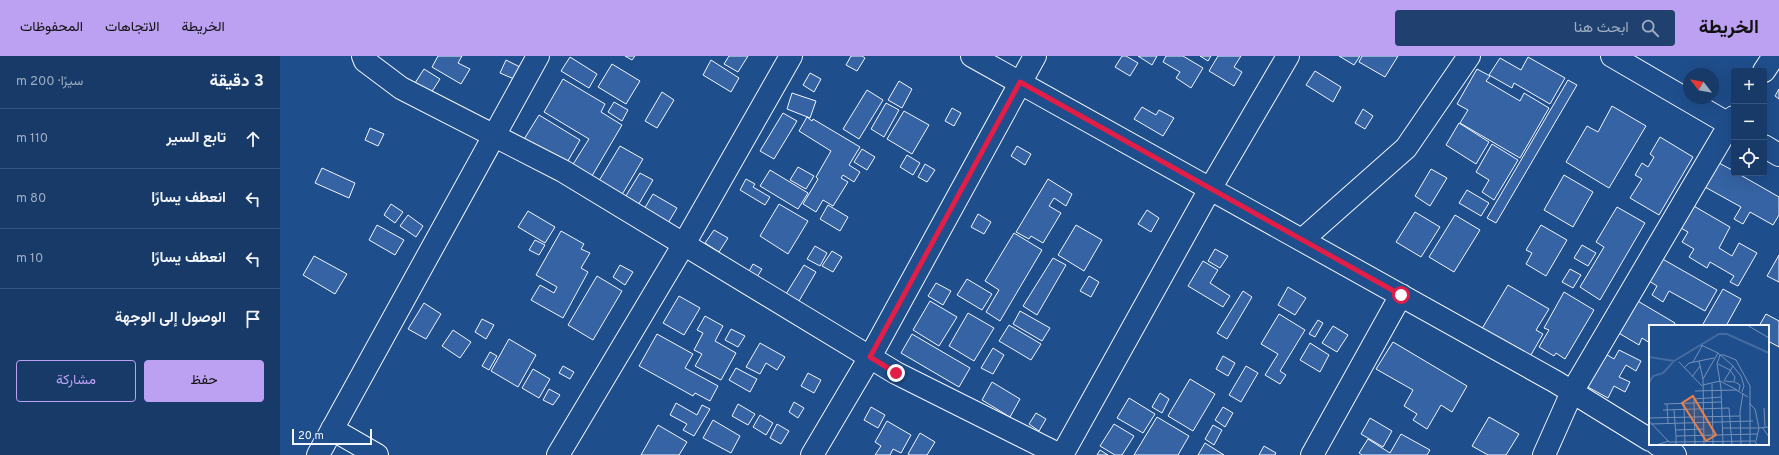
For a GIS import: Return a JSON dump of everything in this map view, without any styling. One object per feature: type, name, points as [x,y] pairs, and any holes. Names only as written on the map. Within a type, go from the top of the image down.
[{"type":"street","points":[[363,56],[365,61],[401,88],[563,171],[896,373],[1061,455],[1210,189],[1288,56]]},
{"type":"street","points":[[318,455],[538,56]]},
{"type":"street","points":[[558,455],[684,244],[791,56]]},
{"type":"street","points":[[972,56],[1401,295],[1572,392],[1649,439]]},
{"type":"street","points":[[812,455],[870,357],[1035,56]]},
{"type":"street","points":[[1302,240],[1406,148],[1469,56]]},
{"type":"street","points":[[1612,56],[1731,122]]},
{"type":"street","points":[[1766,68],[1774,56]]},
{"type":"street","points":[[1544,455],[1572,392],[1731,125]]},
{"type":"street","points":[[1767,148],[1779,155]]},
{"type":"street","points":[[1312,455],[1401,295]]},
{"type":"street","points":[[332,429],[377,455]]},
{"type":"street","points":[[1659,445],[1675,455]]},
{"type":"building","points":[[438,56],[462,56],[458,63],[470,69],[461,84],[432,67]]},
{"type":"building","points":[[625,56],[635,56],[632,60]]},
{"type":"building","points":[[729,56],[748,56],[738,72],[724,64]]},
{"type":"building","points":[[851,56],[862,56],[865,58],[857,71],[846,65]]},
{"type":"building","points":[[1122,56],[1126,56],[1138,63],[1130,76],[1115,67]]},
{"type":"building","points":[[1138,56],[1157,56],[1152,65]]},
{"type":"building","points":[[1166,56],[1183,56],[1203,68],[1191,88],[1176,78],[1180,72],[1163,62]]},
{"type":"building","points":[[1200,56],[1211,56],[1208,61]]},
{"type":"building","points":[[1218,56],[1241,56],[1234,67],[1242,72],[1234,86],[1209,71]]},
{"type":"building","points":[[1339,56],[1360,56],[1354,65]]},
{"type":"building","points":[[1362,56],[1398,56],[1385,77],[1359,62]]},
{"type":"building","points":[[570,57],[597,74],[589,88],[561,71]]},
{"type":"building","points":[[1528,57],[1565,78],[1550,104],[1514,83],[1512,88],[1489,75],[1500,58],[1521,70]]},
{"type":"building","points":[[506,60],[520,67],[514,79],[500,73]]},
{"type":"building","points":[[711,60],[739,78],[731,92],[703,75]]},
{"type":"building","points":[[612,64],[640,81],[626,104],[598,87]]},
{"type":"building","points":[[424,69],[440,79],[431,93],[415,83]]},
{"type":"building","points":[[1477,69],[1490,76],[1486,81],[1520,101],[1524,93],[1549,108],[1520,158],[1460,123],[1468,110],[1457,104]]},
{"type":"building","points":[[1315,71],[1341,87],[1333,102],[1306,85]]},
{"type":"building","points":[[810,73],[821,79],[814,92],[803,85]]},
{"type":"building","points":[[563,79],[605,104],[601,112],[622,125],[589,181],[570,169],[589,139],[544,112]]},
{"type":"building","points":[[1568,80],[1577,85],[1496,223],[1487,218]]},
{"type":"building","points":[[899,81],[912,89],[902,108],[888,100]]},
{"type":"building","points":[[1779,89],[1779,99],[1775,96]]},
{"type":"building","points":[[867,90],[883,100],[859,139],[843,129]]},
{"type":"building","points":[[662,92],[674,100],[657,128],[645,121]]},
{"type":"building","points":[[792,93],[816,101],[810,118],[787,109]]},
{"type":"building","points":[[614,102],[628,110],[622,121],[608,112]]},
{"type":"building","points":[[886,103],[899,110],[884,137],[871,129]]},
{"type":"building","points":[[1612,106],[1646,126],[1609,188],[1566,162],[1587,126],[1598,132]]},
{"type":"building","points":[[1142,107],[1156,115],[1159,110],[1174,118],[1163,136],[1134,119]]},
{"type":"building","points":[[952,108],[961,113],[954,126],[945,121]]},
{"type":"building","points":[[1363,109],[1373,116],[1365,129],[1355,123]]},
{"type":"building","points":[[904,111],[929,125],[912,154],[887,139]]},
{"type":"building","points":[[783,113],[797,121],[774,159],[760,151]]},
{"type":"building","points":[[539,115],[580,140],[565,166],[523,141]]},
{"type":"building","points":[[807,117],[812,121],[813,119],[860,147],[849,165],[860,172],[854,182],[843,175],[841,178],[848,182],[833,206],[823,200],[816,212],[803,204],[818,179],[816,177],[831,151],[799,131]]},
{"type":"building","points":[[1459,123],[1489,142],[1476,164],[1446,145]]},
{"type":"building","points":[[370,128],[384,134],[378,146],[365,140]]},
{"type":"building","points":[[1660,137],[1693,157],[1659,215],[1630,198],[1642,179],[1635,175],[1642,163],[1648,167],[1654,157],[1650,154]]},
{"type":"building","points":[[1492,144],[1518,160],[1494,200],[1482,192],[1489,180],[1476,172]]},
{"type":"building","points":[[620,146],[643,159],[620,198],[597,184]]},
{"type":"building","points":[[1017,146],[1031,154],[1025,165],[1011,156]]},
{"type":"building","points":[[862,149],[875,157],[867,170],[854,162]]},
{"type":"building","points":[[907,155],[920,163],[913,175],[900,167]]},
{"type":"building","points":[[1719,163],[1731,169],[1731,176],[1742,176],[1779,197],[1779,215],[1773,225],[1750,212],[1743,224],[1734,219],[1741,207],[1705,187]]},
{"type":"building","points":[[925,164],[935,170],[927,182],[918,177]]},
{"type":"building","points":[[798,167],[814,176],[806,189],[790,180]]},
{"type":"building","points":[[322,168],[355,183],[349,198],[315,183]]},
{"type":"building","points":[[1431,169],[1447,178],[1430,206],[1415,196]]},
{"type":"building","points":[[770,170],[808,193],[798,209],[760,186]]},
{"type":"building","points":[[640,173],[653,180],[637,207],[624,199]]},
{"type":"building","points":[[1564,175],[1593,192],[1573,227],[1544,210]]},
{"type":"building","points":[[746,179],[755,184],[753,187],[770,197],[765,205],[740,190]]},
{"type":"building","points":[[1048,179],[1072,194],[1066,206],[1054,198],[1049,206],[1061,213],[1043,243],[1031,236],[1029,239],[1016,232]]},
{"type":"building","points":[[1467,190],[1489,203],[1481,216],[1459,203]]},
{"type":"building","points":[[653,194],[677,208],[667,225],[643,211]]},
{"type":"building","points":[[391,204],[403,212],[395,223],[384,215]]},
{"type":"building","points":[[779,204],[808,221],[788,254],[760,236]]},
{"type":"building","points":[[828,205],[848,217],[840,231],[820,219]]},
{"type":"building","points":[[1692,205],[1730,227],[1719,248],[1732,256],[1739,243],[1757,253],[1738,286],[1730,282],[1734,276],[1710,262],[1707,268],[1689,257],[1694,249],[1682,242],[1688,232],[1679,227]]},
{"type":"building","points":[[1617,207],[1645,223],[1600,300],[1580,287],[1604,247],[1596,242]]},
{"type":"building","points":[[1147,210],[1159,218],[1151,232],[1138,224]]},
{"type":"building","points":[[528,211],[555,227],[545,243],[518,227]]},
{"type":"building","points":[[1415,212],[1440,227],[1421,257],[1396,242]]},
{"type":"building","points":[[978,214],[991,222],[984,234],[971,227]]},
{"type":"building","points":[[408,215],[423,226],[416,237],[400,226]]},
{"type":"building","points":[[1455,215],[1480,230],[1454,272],[1429,257]]},
{"type":"building","points":[[377,225],[404,240],[395,255],[369,240]]},
{"type":"building","points":[[1076,225],[1102,240],[1084,271],[1058,255]]},
{"type":"building","points":[[1541,225],[1567,240],[1546,276],[1526,264],[1532,253],[1526,250]]},
{"type":"building","points":[[714,230],[728,238],[719,252],[705,243]]},
{"type":"building","points":[[561,231],[584,244],[581,249],[590,253],[581,268],[588,272],[563,318],[531,300],[540,285],[554,293],[557,287],[536,275]]},
{"type":"building","points":[[1014,233],[1042,250],[1000,321],[986,312],[999,290],[985,281]]},
{"type":"building","points":[[535,240],[545,245],[539,255],[529,250]]},
{"type":"building","points":[[1582,245],[1596,253],[1588,266],[1574,258]]},
{"type":"building","points":[[815,246],[827,253],[820,266],[807,259]]},
{"type":"building","points":[[1215,249],[1228,256],[1220,268],[1208,261]]},
{"type":"building","points":[[832,251],[842,257],[833,272],[822,266]]},
{"type":"building","points":[[1779,255],[1779,282],[1767,276]]},
{"type":"building","points":[[314,256],[347,274],[335,294],[303,275]]},
{"type":"building","points":[[1659,257],[1717,290],[1705,311],[1669,291],[1663,302],[1652,295],[1657,286],[1646,279]]},
{"type":"building","points":[[1053,258],[1066,265],[1037,315],[1023,306]]},
{"type":"building","points":[[1203,261],[1218,270],[1210,283],[1230,296],[1223,307],[1188,286]]},
{"type":"building","points":[[753,264],[762,269],[755,280],[747,275]]},
{"type":"building","points":[[620,265],[633,272],[625,285],[613,277]]},
{"type":"building","points":[[804,265],[816,272],[799,301],[786,294]]},
{"type":"building","points":[[1570,269],[1581,275],[1573,288],[1562,282]]},
{"type":"building","points":[[597,276],[622,291],[593,340],[568,325]]},
{"type":"building","points":[[1089,276],[1099,282],[1091,297],[1080,291]]},
{"type":"building","points":[[967,279],[992,294],[982,310],[957,295]]},
{"type":"building","points":[[936,283],[951,291],[943,305],[928,296]]},
{"type":"building","points":[[1508,285],[1549,309],[1536,330],[1543,334],[1528,360],[1480,332]]},
{"type":"building","points":[[1288,287],[1306,298],[1295,315],[1278,305]]},
{"type":"building","points":[[1723,289],[1741,299],[1727,325],[1703,324]]},
{"type":"building","points":[[1243,291],[1252,297],[1227,339],[1217,333]]},
{"type":"building","points":[[1564,292],[1594,310],[1565,359],[1556,353],[1554,356],[1539,347],[1549,330],[1544,328]]},
{"type":"building","points":[[679,296],[700,308],[684,335],[663,323]]},
{"type":"building","points":[[1636,300],[1675,323],[1674,325],[1649,325],[1649,342],[1642,338],[1639,345],[1617,332]]},
{"type":"building","points":[[930,301],[957,317],[939,346],[913,330]]},
{"type":"building","points":[[424,303],[441,314],[426,339],[408,329]]},
{"type":"building","points":[[1020,311],[1050,328],[1042,341],[1013,324]]},
{"type":"building","points":[[968,313],[994,328],[974,361],[949,346]]},
{"type":"building","points":[[1279,314],[1305,330],[1280,371],[1286,375],[1280,384],[1265,375],[1278,354],[1261,344]]},
{"type":"building","points":[[1766,314],[1779,321],[1779,347],[1769,342],[1769,325],[1760,325]]},
{"type":"building","points":[[705,316],[723,326],[715,341],[736,353],[721,380],[695,366],[702,354],[694,350],[703,333],[697,330]]},
{"type":"building","points":[[482,319],[494,325],[486,339],[475,332]]},
{"type":"building","points":[[1318,320],[1323,323],[1315,337],[1309,334]]},
{"type":"building","points":[[1009,325],[1041,344],[1031,360],[999,341]]},
{"type":"building","points":[[1333,326],[1348,335],[1337,352],[1322,343]]},
{"type":"building","points":[[731,329],[745,336],[738,347],[725,340]]},
{"type":"building","points":[[453,330],[471,342],[460,358],[442,346]]},
{"type":"building","points":[[657,334],[693,354],[685,368],[718,386],[710,401],[695,393],[693,396],[639,366]]},
{"type":"building","points":[[912,334],[970,368],[959,387],[901,353]]},
{"type":"building","points":[[509,339],[536,355],[518,387],[491,371]]},
{"type":"building","points":[[1393,342],[1467,386],[1452,412],[1441,405],[1427,429],[1413,420],[1417,414],[1404,406],[1413,390],[1376,369]]},
{"type":"building","points":[[760,343],[785,357],[777,370],[766,363],[760,374],[746,367]]},
{"type":"building","points":[[1310,343],[1329,355],[1320,372],[1300,360]]},
{"type":"building","points":[[993,348],[1004,355],[993,374],[981,368]]},
{"type":"building","points":[[1619,350],[1641,361],[1636,371],[1626,365],[1619,377],[1630,382],[1625,392],[1614,386],[1608,398],[1586,386],[1604,353],[1614,359]]},
{"type":"building","points":[[490,352],[497,356],[489,370],[482,366]]},
{"type":"building","points":[[1223,356],[1235,363],[1228,376],[1216,369]]},
{"type":"building","points":[[563,366],[574,372],[570,379],[559,373]]},
{"type":"building","points":[[1246,366],[1258,373],[1241,402],[1229,395]]},
{"type":"building","points":[[736,368],[757,379],[750,392],[729,380]]},
{"type":"building","points":[[533,369],[550,379],[539,398],[522,388]]},
{"type":"building","points":[[808,373],[821,380],[814,393],[801,386]]},
{"type":"building","points":[[1190,379],[1215,394],[1193,431],[1168,416]]},
{"type":"building","points":[[992,382],[1020,399],[1010,417],[982,400]]},
{"type":"building","points":[[549,389],[560,395],[553,405],[543,400]]},
{"type":"building","points":[[1160,393],[1169,399],[1162,413],[1152,407]]},
{"type":"building","points":[[1129,398],[1155,414],[1143,433],[1117,418]]},
{"type":"building","points":[[794,402],[804,408],[798,418],[789,412]]},
{"type":"building","points":[[676,403],[697,415],[702,405],[710,409],[694,436],[683,430],[687,424],[670,415]]},
{"type":"building","points":[[738,404],[755,414],[748,425],[732,416]]},
{"type":"building","points":[[871,407],[885,415],[878,428],[864,420]]},
{"type":"building","points":[[1223,407],[1233,413],[1225,427],[1215,420]]},
{"type":"building","points":[[1036,413],[1046,419],[1039,431],[1029,424]]},
{"type":"building","points":[[760,415],[773,423],[766,435],[753,427]]},
{"type":"building","points":[[1157,417],[1189,436],[1178,455],[1134,455]]},
{"type":"building","points":[[1489,417],[1519,434],[1506,455],[1488,455],[1472,446]]},
{"type":"building","points":[[1370,418],[1392,431],[1383,447],[1361,434]]},
{"type":"building","points":[[713,420],[740,436],[731,453],[703,438]]},
{"type":"building","points":[[887,421],[911,435],[901,453],[893,449],[890,455],[875,455],[881,446],[875,442]]},
{"type":"building","points":[[777,424],[789,431],[781,444],[770,438]]},
{"type":"building","points":[[1114,424],[1134,436],[1122,455],[1115,455],[1100,446]]},
{"type":"building","points":[[658,425],[687,442],[679,455],[641,455]]},
{"type":"building","points":[[1213,425],[1222,430],[1214,445],[1205,439]]},
{"type":"building","points":[[920,433],[935,442],[927,455],[908,454]]},
{"type":"building","points":[[1401,434],[1430,450],[1427,455],[1362,455],[1359,453],[1368,439],[1390,453]]},
{"type":"building","points":[[1205,443],[1224,455],[1198,455]]},
{"type":"building","points":[[1264,446],[1276,453],[1275,455],[1259,455]]},
{"type":"building","points":[[1100,450],[1108,455],[1097,455]]},
{"type":"route","points":[[896,373],[870,357],[1020,82],[1401,295]]}]
